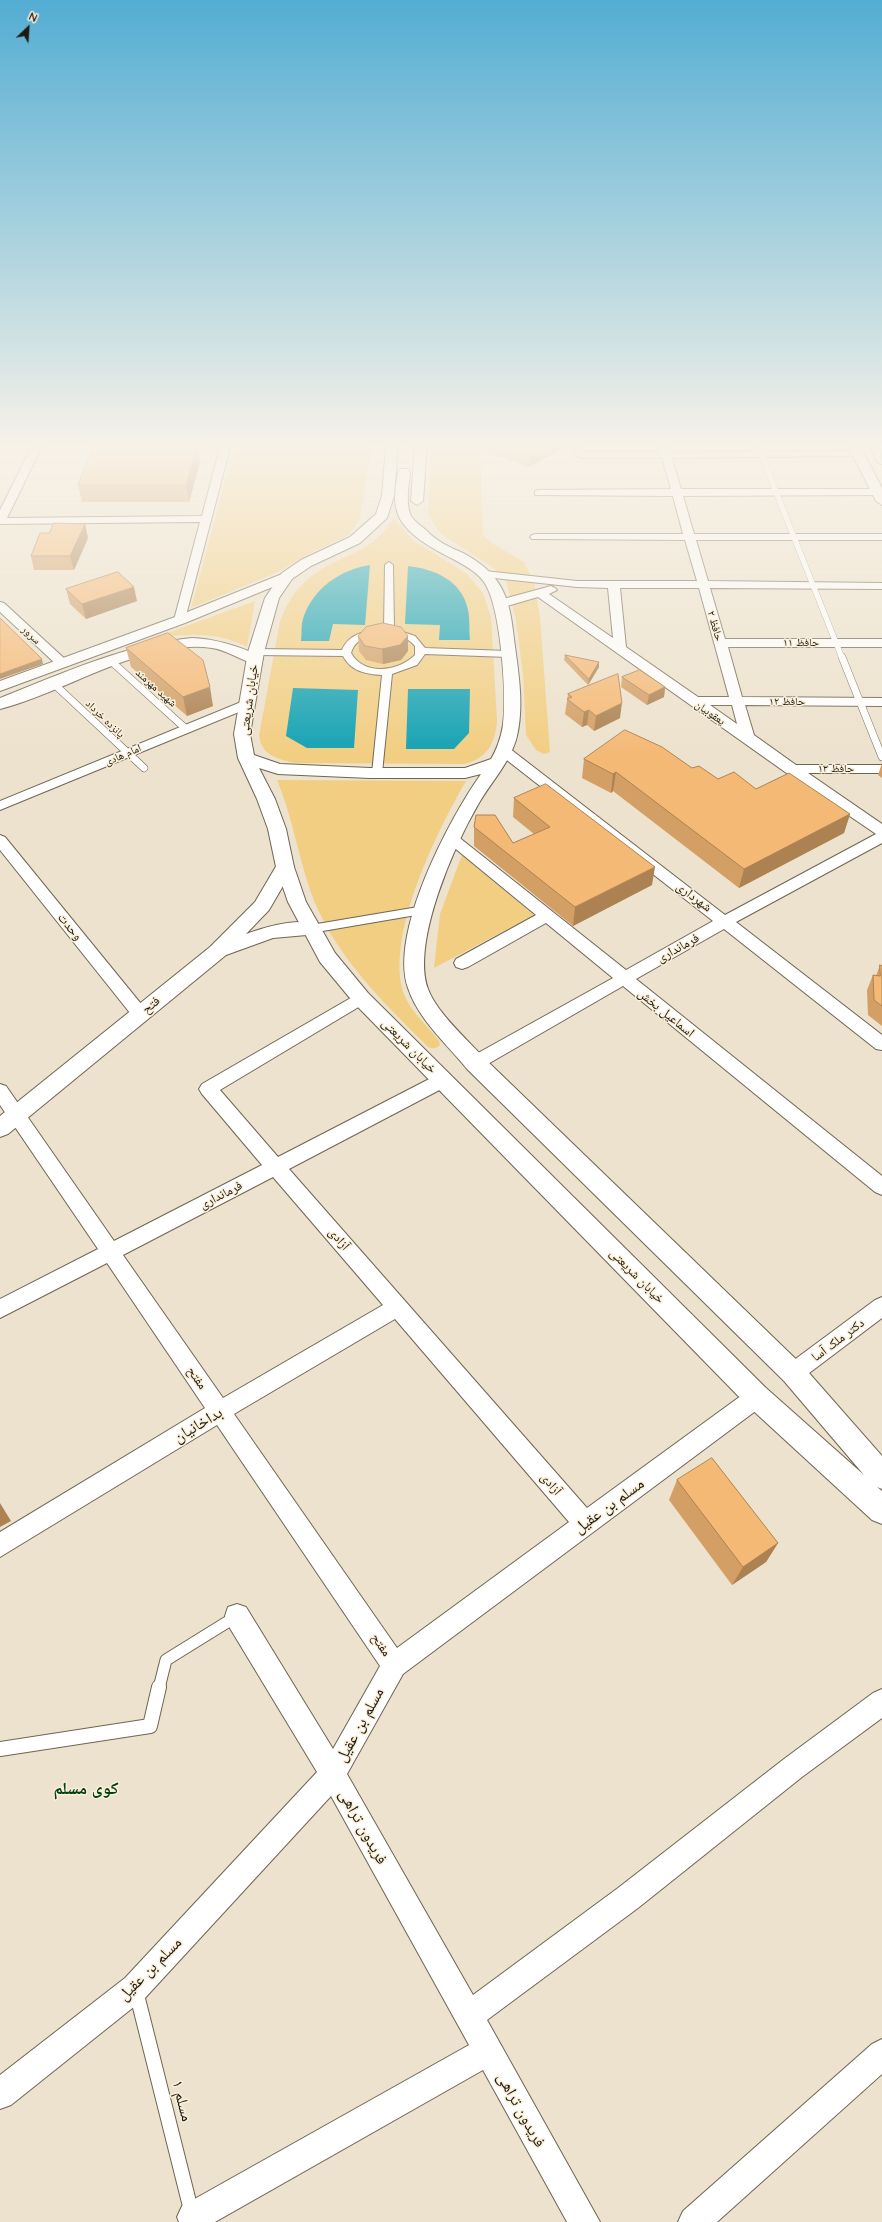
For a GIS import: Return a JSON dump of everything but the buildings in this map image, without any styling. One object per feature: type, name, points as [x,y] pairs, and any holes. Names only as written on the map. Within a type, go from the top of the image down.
[{"type":"main road","name":"خیابان شریعتی","points":[[341,548],[306,563],[287,576],[272,598],[264,620],[256,655],[246,704],[242,734],[246,758],[266,799],[277,829],[285,867],[297,902],[310,929],[327,957],[361,998],[757,1397],[882,1510]]},
{"type":"main road","points":[[444,548],[473,564],[485,574],[496,589],[500,604],[508,654],[512,711],[510,734],[500,757],[470,802],[451,838],[424,910],[414,973],[417,989],[440,1024],[475,1063],[793,1373],[882,1476]]},
{"type":"main road","points":[[0,686],[180,620],[287,576]]},
{"type":"main road","points":[[0,704],[112,662],[161,647],[188,643],[207,643],[256,655]]},
{"type":"main road","points":[[62,664],[74,676]]},
{"type":"main road","points":[[246,758],[263,765],[285,770],[377,773],[465,773],[482,769],[500,757]]},
{"type":"main road","name":"فتح","points":[[0,1128],[217,952],[262,906],[285,867]]},
{"type":"main road","points":[[217,952],[252,937],[271,932],[310,929]]},
{"type":"main road","points":[[443,1080],[475,1063]]},
{"type":"street","points":[[180,620],[199,548]]},
{"type":"street","name":"حافظ ۲","points":[[693,548],[748,739]]},
{"type":"street","points":[[389,565],[389,632]]},
{"type":"street","points":[[485,574],[577,584],[882,586]]},
{"type":"street","points":[[500,604],[577,584]]},
{"type":"street","points":[[614,584],[620,650]]},
{"type":"street","name":"یعقوبیان","points":[[540,593],[790,769],[882,831]]},
{"type":"street","name":"سرور","points":[[0,606],[62,664]]},
{"type":"street","points":[[389,632],[412,638],[420,646],[421,651],[417,661],[412,665],[387,672],[362,668],[350,662],[346,653],[350,643],[355,639],[371,633],[389,632]]},
{"type":"street","name":"حافظ ۱۱","points":[[720,643],[882,643]]},
{"type":"street","points":[[421,651],[508,654]]},
{"type":"street","points":[[256,655],[346,653]]},
{"type":"street","points":[[377,773],[387,672]]},
{"type":"street","name":"حافظ ۱۲","points":[[693,701],[882,702]]},
{"type":"street","name":"امام هادی","points":[[0,806],[246,704]]},
{"type":"street","name":"شهرداری","points":[[500,757],[726,921],[882,1044]]},
{"type":"street","name":"حافظ ۱۳","points":[[790,769],[882,769]]},
{"type":"street","name":"فرمانداری","points":[[475,1063],[726,921],[882,837]]},
{"type":"street","name":"اسماعیل بخش","points":[[451,838],[882,1187]]},
{"type":"street","name":"وحدت","points":[[0,840],[140,1014]]},
{"type":"street","points":[[310,929],[424,910]]},
{"type":"street","points":[[462,963],[547,916]]},
{"type":"street","name":"آزادی","points":[[361,998],[208,1089],[586,1524]]},
{"type":"street","name":"فرمانداری","points":[[0,1310],[443,1080]]},
{"type":"street","name":"مفتح","points":[[0,1092],[394,1664]]},
{"type":"street","name":"دکتر ملک آسا","points":[[793,1373],[882,1306]]},
{"type":"street","name":"بداخانیان","points":[[0,1545],[220,1411],[398,1307]]},
{"type":"street","name":"مسلم بن عقیل","points":[[0,2094],[135,1988],[333,1774],[394,1664],[757,1397]]},
{"type":"street","name":"فریدون تراهی","points":[[237,1616],[333,1774],[584,2222]]},
{"type":"street","points":[[469,2016],[628,1898],[793,1768],[882,1702]]},
{"type":"street","points":[[193,2219],[488,2051]]},
{"type":"street","points":[[694,2222],[882,2054]]},
{"type":"lane","points":[[798,548],[882,757]]},
{"type":"lane","name":"شهید مهرمند","points":[[112,662],[186,728]]},
{"type":"lane","name":"پانزده خرداد","points":[[53,683],[144,768]]},
{"type":"lane","name":"فریدون تراهی","points":[[0,1749],[150,1726],[166,1660],[237,1616]]},
{"type":"lane","name":"مسلم ۱","points":[[135,1988],[193,2219]]},
{"type":"shaded area","points":[[207,548],[322,548],[278,572],[191,608]]},
{"type":"shaded area","points":[[364,548],[425,548],[467,574],[483,593],[491,617],[497,720],[495,735],[489,748],[484,754],[472,762],[464,764],[295,763],[272,756],[267,752],[261,743],[259,736],[280,621],[285,609],[298,590],[313,575],[333,563]]},
{"type":"shaded area","points":[[462,548],[500,548],[524,562],[534,581],[540,617],[550,752],[544,754],[536,750],[526,735],[523,675],[516,620],[506,581],[488,564]]},
{"type":"shaded area","points":[[255,601],[247,647],[234,641],[207,635],[166,637],[139,643]]},
{"type":"shaded area","points":[[277,780],[466,781],[454,802],[428,856],[407,915],[401,944],[400,971],[404,994],[410,1006],[439,1041],[440,1045],[437,1047],[428,1047],[393,1012],[360,975],[331,935],[310,890],[287,807]]},
{"type":"shaded area","points":[[462,855],[534,915],[434,968],[440,914]]},
{"type":"water","points":[[370,565],[365,625],[333,624],[329,641],[301,641],[303,619],[313,598],[329,582],[338,576],[359,567]]},
{"type":"water","points":[[408,566],[437,573],[446,578],[460,591],[468,610],[470,640],[439,640],[440,625],[405,624]]},
{"type":"water","points":[[293,688],[358,690],[354,748],[307,748],[286,736]]},
{"type":"water","points":[[408,689],[470,689],[469,733],[454,749],[406,749]]},
{"type":"district","name":"کوی مسلم","points":[[86,1789]]}]
